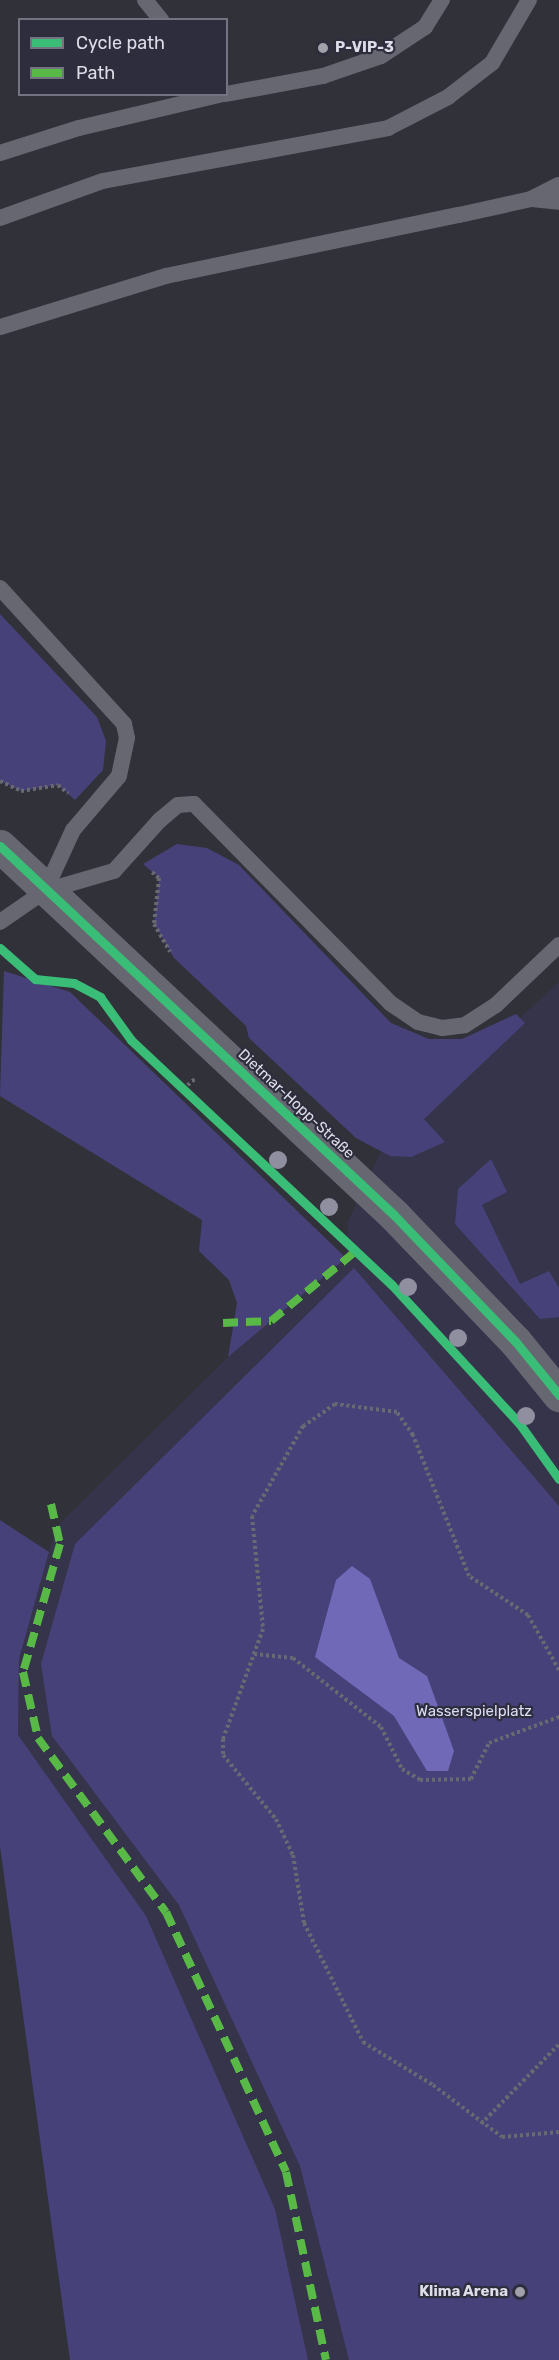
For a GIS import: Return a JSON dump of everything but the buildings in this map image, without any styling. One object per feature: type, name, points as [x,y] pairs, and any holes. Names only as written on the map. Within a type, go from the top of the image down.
[{"type":"street","name":"Dietmar-Hopp-Straße","points":[[0,846],[45,891],[394,1215],[516,1341],[559,1395]]},
{"type":"lane","points":[[145,0],[159,18]]},
{"type":"lane","points":[[228,94],[323,75],[381,56],[425,27],[442,0]]},
{"type":"lane","points":[[0,218],[103,181],[388,128],[448,97],[492,63],[529,0]]},
{"type":"lane","points":[[0,153],[79,128],[221,96]]},
{"type":"lane","points":[[0,327],[166,276],[531,199],[559,185]]},
{"type":"lane","points":[[531,199],[559,202]]},
{"type":"lane","points":[[0,588],[124,724],[127,754],[119,776],[90,813],[72,830],[45,891]]},
{"type":"lane","points":[[0,922],[45,891],[114,871],[178,805],[194,804],[390,1003],[418,1022],[442,1028],[465,1025],[496,1005],[559,945]]},
{"type":"path","points":[[0,781],[21,791],[58,785],[90,813]]},
{"type":"path","points":[[132,855],[159,878],[154,924],[174,958]]},
{"type":"path","points":[[183,1089],[221,1055]]},
{"type":"path","points":[[559,1670],[528,1615],[469,1576],[413,1434],[397,1412],[335,1404],[303,1426],[252,1516],[263,1629],[223,1738],[223,1755],[276,1819],[293,1855],[304,1923],[344,2014],[379,2057],[433,2085],[481,2124],[502,2137],[559,2132]]},
{"type":"path","points":[[254,1654],[293,1658],[381,1728],[402,1769],[420,1780],[471,1779],[489,1743],[559,1717]]},
{"type":"path","points":[[481,2124],[559,2044]]},
{"type":"shaded area","points":[[559,982],[559,2360],[308,2360],[275,2209],[18,1735],[19,1659],[56,1527],[228,1357],[346,1258],[348,1221],[386,1141]]},
{"type":"shaded area","points":[[352,1566],[370,1579],[399,1658],[427,1676],[454,1751],[448,1771],[427,1771],[394,1716],[315,1657],[336,1580]]},
{"type":"green space","points":[[0,614],[97,717],[106,741],[103,770],[75,800],[58,785],[21,791],[0,781]]},
{"type":"green space","points":[[177,844],[207,848],[239,865],[391,1023],[429,1039],[462,1039],[516,1014],[525,1023],[424,1119],[445,1142],[411,1157],[390,1156],[356,1138],[249,1038],[246,1026],[174,958],[154,924],[159,878],[143,864]]},
{"type":"green space","points":[[4,971],[70,992],[346,1258],[228,1357],[237,1303],[229,1280],[199,1251],[202,1220],[0,1096]]},
{"type":"green space","points":[[491,1159],[507,1192],[482,1205],[520,1284],[549,1271],[559,1288],[559,1317],[540,1319],[455,1224],[458,1189]]},
{"type":"green space","name":"Wasserspielplatz","points":[[354,1268],[559,1506],[559,2360],[349,2360],[300,2166],[179,1905],[52,1736],[41,1664],[75,1544]]},
{"type":"green space","points":[[0,1520],[49,1552],[19,1659],[18,1735],[146,1916],[275,2209],[308,2360],[70,2360],[0,1846]]},
{"type":"marked path","points":[[223,1323],[271,1321],[356,1251]]},
{"type":"marked path","points":[[51,1504],[60,1544],[23,1672],[38,1738],[166,1912],[286,2172],[326,2360]]},
{"type":"cycle path","points":[[0,846],[394,1215],[515,1341],[559,1395]]},
{"type":"cycle path","points":[[0,948],[35,979],[74,983],[100,997],[131,1040],[391,1284],[519,1423],[559,1479]]},
{"type":"place","name":"P-VIP-3","points":[[323,48]]},
{"type":"place","name":"Klima Arena","points":[[520,2292]]}]
